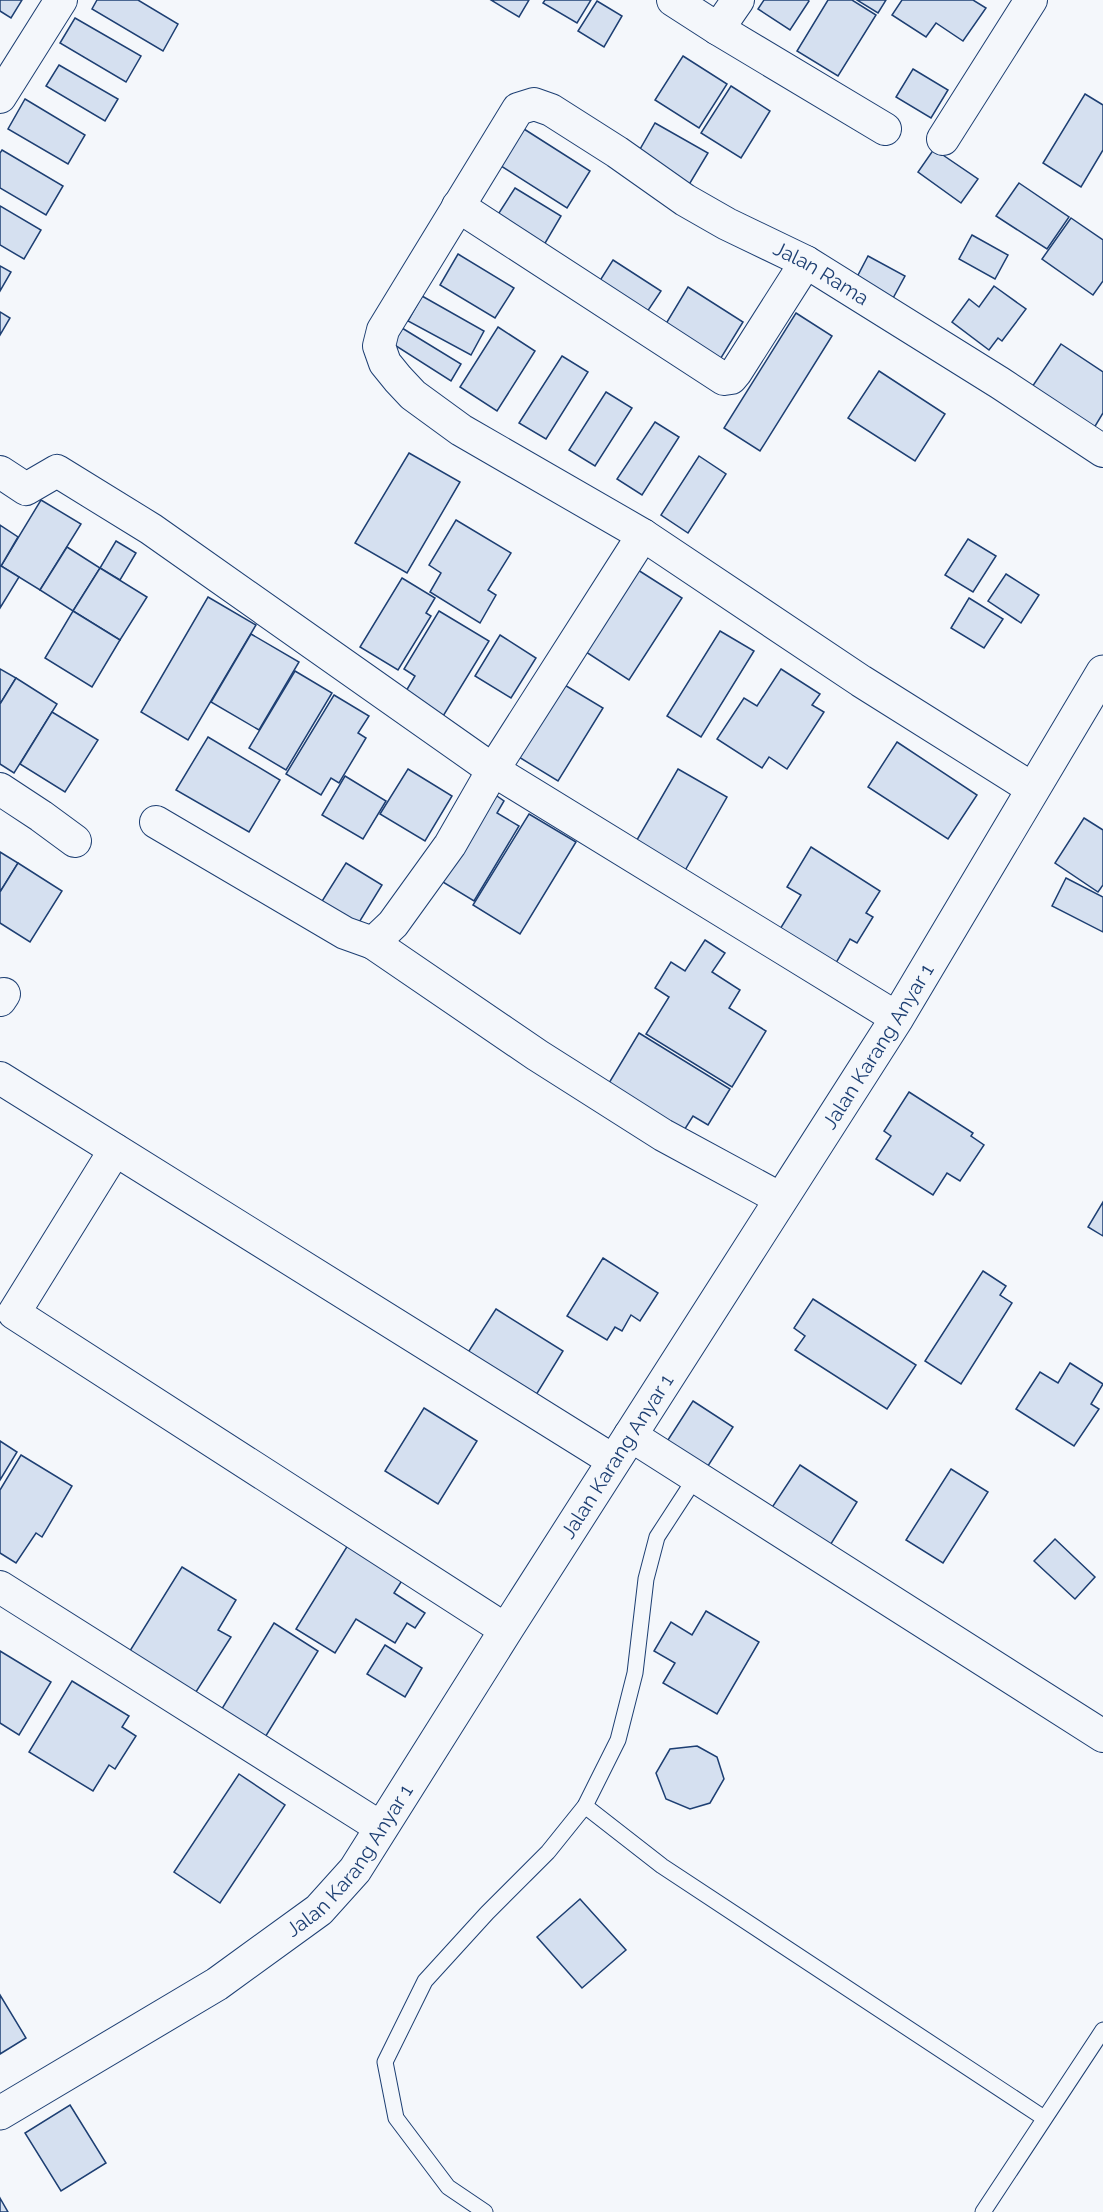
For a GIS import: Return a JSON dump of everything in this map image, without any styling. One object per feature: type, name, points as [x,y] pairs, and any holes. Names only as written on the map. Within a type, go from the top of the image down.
[{"type":"main road","name":"Jalan Karang Anyar 1","points":[[0,2113],[217,1984],[319,1910],[355,1870],[380,1827],[897,1018],[1103,672]]},
{"type":"street","points":[[0,97],[61,0]]},
{"type":"street","points":[[674,0],[885,129]]},
{"type":"street","points":[[718,29],[738,0]]},
{"type":"street","points":[[943,139],[1031,0]]},
{"type":"street","name":"Jalan Rama","points":[[458,206],[518,109],[534,105],[551,110],[617,152],[685,200],[727,224],[806,262],[1000,383],[1103,451]]},
{"type":"street","points":[[806,262],[736,372],[731,378],[724,380],[458,206],[383,330],[379,346],[385,363],[413,395],[462,430],[643,535],[861,681],[1033,789]]},
{"type":"street","points":[[0,472],[26,489],[57,471],[151,529],[493,770],[897,1018]]},
{"type":"street","points":[[374,943],[393,924],[450,845],[493,770],[643,535]]},
{"type":"street","points":[[0,789],[75,841]]},
{"type":"street","points":[[156,822],[345,933],[374,943],[537,1055],[663,1135],[782,1198]]},
{"type":"street","points":[[0,1078],[115,1150],[622,1448],[696,1477],[1103,1736]]},
{"type":"street","points":[[115,1150],[14,1313],[506,1630]]},
{"type":"street","points":[[0,1587],[380,1827]]},
{"type":"lane","points":[[485,2212],[448,2187],[396,2118],[384,2062],[425,1981],[487,1913],[548,1852],[585,1806],[618,1740],[635,1672],[646,1579],[657,1537],[696,1477]]},
{"type":"lane","points":[[585,1806],[662,1866],[1044,2118]]},
{"type":"lane","points":[[983,2212],[1103,2030]]},
{"type":"building","points":[[0,0],[22,0],[11,18],[0,11]]},
{"type":"building","points":[[97,0],[138,0],[178,24],[163,51],[92,9]]},
{"type":"building","points":[[491,0],[529,0],[519,17]]},
{"type":"building","points":[[545,0],[591,0],[577,23],[543,3]]},
{"type":"building","points":[[764,0],[809,1],[790,30],[758,9]]},
{"type":"building","points":[[828,0],[852,0],[876,15],[838,76],[797,51]]},
{"type":"building","points":[[857,0],[886,0],[878,13]]},
{"type":"building","points":[[902,0],[973,0],[986,8],[963,41],[936,23],[926,37],[892,15]]},
{"type":"building","points":[[597,1],[622,16],[604,47],[578,31]]},
{"type":"building","points":[[75,18],[141,56],[126,82],[60,43]]},
{"type":"building","points":[[683,56],[727,84],[699,128],[655,100]]},
{"type":"building","points":[[59,65],[118,99],[105,121],[46,86]]},
{"type":"building","points":[[913,69],[948,90],[931,118],[896,97]]},
{"type":"building","points":[[731,86],[770,111],[741,158],[701,133]]},
{"type":"building","points":[[1085,94],[1103,105],[1103,150],[1081,187],[1043,163]]},
{"type":"building","points":[[25,99],[85,135],[68,164],[8,129]]},
{"type":"building","points":[[655,123],[708,153],[687,188],[635,158]]},
{"type":"building","points":[[524,129],[590,171],[567,208],[501,166]]},
{"type":"building","points":[[934,149],[978,179],[961,203],[918,172]]},
{"type":"building","points":[[2,150],[63,186],[46,215],[0,188],[0,153]]},
{"type":"building","points":[[1019,183],[1069,217],[1047,249],[996,216]]},
{"type":"building","points":[[515,188],[561,216],[544,245],[497,216]]},
{"type":"building","points":[[0,206],[41,230],[24,259],[0,245]]},
{"type":"building","points":[[1071,218],[1103,240],[1103,281],[1093,295],[1042,259]]},
{"type":"building","points":[[972,235],[1008,255],[995,279],[959,259]]},
{"type":"building","points":[[458,254],[514,288],[495,318],[440,285]]},
{"type":"building","points":[[868,256],[905,276],[892,300],[856,279]]},
{"type":"building","points":[[613,260],[661,291],[641,321],[594,290]]},
{"type":"building","points":[[0,266],[11,272],[0,291]]},
{"type":"building","points":[[994,286],[1026,309],[1002,341],[998,338],[989,350],[952,322],[969,299],[979,307]]},
{"type":"building","points":[[688,287],[743,322],[716,366],[661,332]]},
{"type":"building","points":[[422,296],[484,331],[471,355],[408,321]]},
{"type":"building","points":[[0,312],[10,318],[0,335]]},
{"type":"building","points":[[796,313],[832,336],[760,451],[724,428]]},
{"type":"building","points":[[498,327],[535,351],[497,411],[460,387]]},
{"type":"building","points":[[402,328],[461,364],[451,381],[393,344]]},
{"type":"building","points":[[1061,344],[1103,372],[1103,413],[1094,428],[1032,387]]},
{"type":"building","points":[[562,356],[588,372],[546,439],[519,423]]},
{"type":"building","points":[[879,371],[945,414],[915,461],[848,418]]},
{"type":"building","points":[[606,392],[632,408],[595,466],[569,450]]},
{"type":"building","points":[[655,422],[679,437],[642,495],[617,479]]},
{"type":"building","points":[[409,453],[460,482],[407,573],[355,543]]},
{"type":"building","points":[[699,456],[726,474],[688,533],[661,515]]},
{"type":"building","points":[[41,500],[81,524],[40,590],[1,566]]},
{"type":"building","points":[[456,520],[511,553],[488,590],[496,595],[480,623],[430,592],[441,573],[429,565]]},
{"type":"building","points":[[0,525],[18,537],[1,566],[19,577],[0,608]]},
{"type":"building","points":[[968,539],[996,556],[973,592],[945,575]]},
{"type":"building","points":[[116,541],[136,553],[120,580],[100,568]]},
{"type":"building","points":[[67,547],[100,568],[73,611],[40,590]]},
{"type":"building","points":[[100,568],[147,597],[120,640],[73,611]]},
{"type":"building","points":[[638,570],[682,598],[629,680],[586,652]]},
{"type":"building","points":[[1006,574],[1039,595],[1021,623],[988,601]]},
{"type":"building","points":[[402,578],[435,598],[426,613],[431,616],[398,670],[360,647]]},
{"type":"building","points":[[208,597],[256,625],[188,740],[141,712]]},
{"type":"building","points":[[969,598],[1003,619],[984,648],[951,628]]},
{"type":"building","points":[[73,611],[120,640],[92,687],[45,658]]},
{"type":"building","points":[[439,611],[489,641],[437,726],[399,703],[415,676],[404,669]]},
{"type":"building","points":[[720,631],[754,651],[701,737],[667,716]]},
{"type":"building","points":[[251,634],[299,662],[259,730],[211,702]]},
{"type":"building","points":[[500,635],[536,658],[511,698],[475,676]]},
{"type":"building","points":[[0,669],[16,678],[0,704]]},
{"type":"building","points":[[781,669],[820,694],[812,705],[824,712],[787,769],[769,757],[762,768],[717,739],[744,698],[757,706]]},
{"type":"building","points":[[295,671],[332,693],[286,770],[249,748]]},
{"type":"building","points":[[16,678],[57,704],[14,773],[0,764],[0,704]]},
{"type":"building","points":[[558,681],[603,708],[558,781],[514,754]]},
{"type":"building","points":[[334,695],[369,716],[358,733],[366,738],[339,783],[331,778],[321,795],[286,774]]},
{"type":"building","points":[[52,712],[98,740],[65,792],[20,764]]},
{"type":"building","points":[[208,737],[280,780],[249,832],[176,790]]},
{"type":"building","points":[[897,742],[977,795],[948,839],[868,787]]},
{"type":"building","points":[[408,769],[452,796],[425,841],[380,814]]},
{"type":"building","points":[[678,769],[727,797],[683,874],[634,845]]},
{"type":"building","points":[[345,776],[386,801],[363,839],[322,815]]},
{"type":"building","points":[[487,789],[504,801],[497,813],[519,826],[474,901],[433,876]]},
{"type":"building","points":[[529,814],[576,842],[520,934],[473,905]]},
{"type":"building","points":[[1084,818],[1103,830],[1103,885],[1098,892],[1055,863]]},
{"type":"building","points":[[811,847],[880,891],[866,913],[873,917],[857,943],[850,939],[833,968],[777,934],[801,895],[787,887]]},
{"type":"building","points":[[0,852],[18,863],[0,892]]},
{"type":"building","points":[[18,863],[62,891],[30,942],[0,923],[0,892]]},
{"type":"building","points":[[346,863],[382,885],[355,929],[319,906]]},
{"type":"building","points":[[1066,878],[1103,897],[1103,932],[1052,906]]},
{"type":"building","points":[[705,940],[725,953],[712,972],[740,990],[729,1008],[766,1031],[732,1087],[646,1034],[669,997],[655,988],[671,962],[685,971]]},
{"type":"building","points":[[639,1033],[730,1089],[708,1125],[693,1116],[678,1140],[603,1093]]},
{"type":"building","points":[[909,1092],[973,1133],[971,1136],[984,1145],[960,1181],[947,1173],[933,1195],[876,1159],[891,1136],[884,1131]]},
{"type":"building","points":[[1103,1202],[1103,1236],[1088,1227]]},
{"type":"building","points":[[603,1258],[658,1293],[640,1321],[631,1315],[622,1331],[615,1327],[607,1340],[567,1316]]},
{"type":"building","points":[[983,1271],[1006,1286],[1000,1295],[1012,1303],[961,1384],[925,1361]]},
{"type":"building","points":[[813,1299],[916,1365],[887,1409],[795,1350],[805,1336],[794,1328]]},
{"type":"building","points":[[496,1309],[563,1351],[536,1395],[467,1354]]},
{"type":"building","points":[[1070,1363],[1103,1384],[1091,1404],[1099,1409],[1074,1446],[1016,1409],[1040,1372],[1058,1383]]},
{"type":"building","points":[[693,1401],[733,1427],[706,1469],[666,1443]]},
{"type":"building","points":[[424,1408],[477,1441],[438,1504],[385,1471]]},
{"type":"building","points":[[0,1441],[17,1452],[0,1480]]},
{"type":"building","points":[[21,1455],[72,1486],[42,1537],[36,1533],[16,1563],[0,1553],[0,1490]]},
{"type":"building","points":[[800,1465],[857,1502],[829,1547],[771,1509]]},
{"type":"building","points":[[951,1469],[988,1492],[943,1563],[906,1540]]},
{"type":"building","points":[[1055,1539],[1095,1577],[1075,1599],[1034,1561]]},
{"type":"building","points":[[348,1545],[403,1579],[394,1593],[425,1613],[415,1628],[407,1623],[395,1643],[356,1619],[335,1653],[296,1629]]},
{"type":"building","points":[[182,1567],[236,1600],[218,1630],[231,1637],[194,1695],[128,1654]]},
{"type":"building","points":[[706,1611],[759,1642],[717,1714],[663,1683],[675,1663],[654,1651],[671,1622],[692,1635]]},
{"type":"building","points":[[274,1623],[318,1651],[264,1739],[220,1712]]},
{"type":"building","points":[[385,1645],[422,1668],[405,1697],[367,1674]]},
{"type":"building","points":[[0,1651],[51,1682],[19,1735],[0,1723]]},
{"type":"building","points":[[72,1681],[129,1716],[122,1727],[136,1736],[115,1769],[109,1765],[93,1791],[29,1752]]},
{"type":"building","points":[[697,1746],[717,1757],[724,1779],[710,1803],[690,1809],[666,1799],[656,1773],[670,1749]]},
{"type":"building","points":[[239,1774],[285,1805],[220,1903],[174,1872]]},
{"type":"building","points":[[580,1899],[626,1950],[582,1988],[537,1937]]},
{"type":"building","points":[[0,1995],[26,2038],[0,2054]]},
{"type":"building","points":[[70,2105],[106,2163],[61,2191],[25,2133]]},
{"type":"building","points":[[0,2198],[8,2212],[0,2212]]}]
